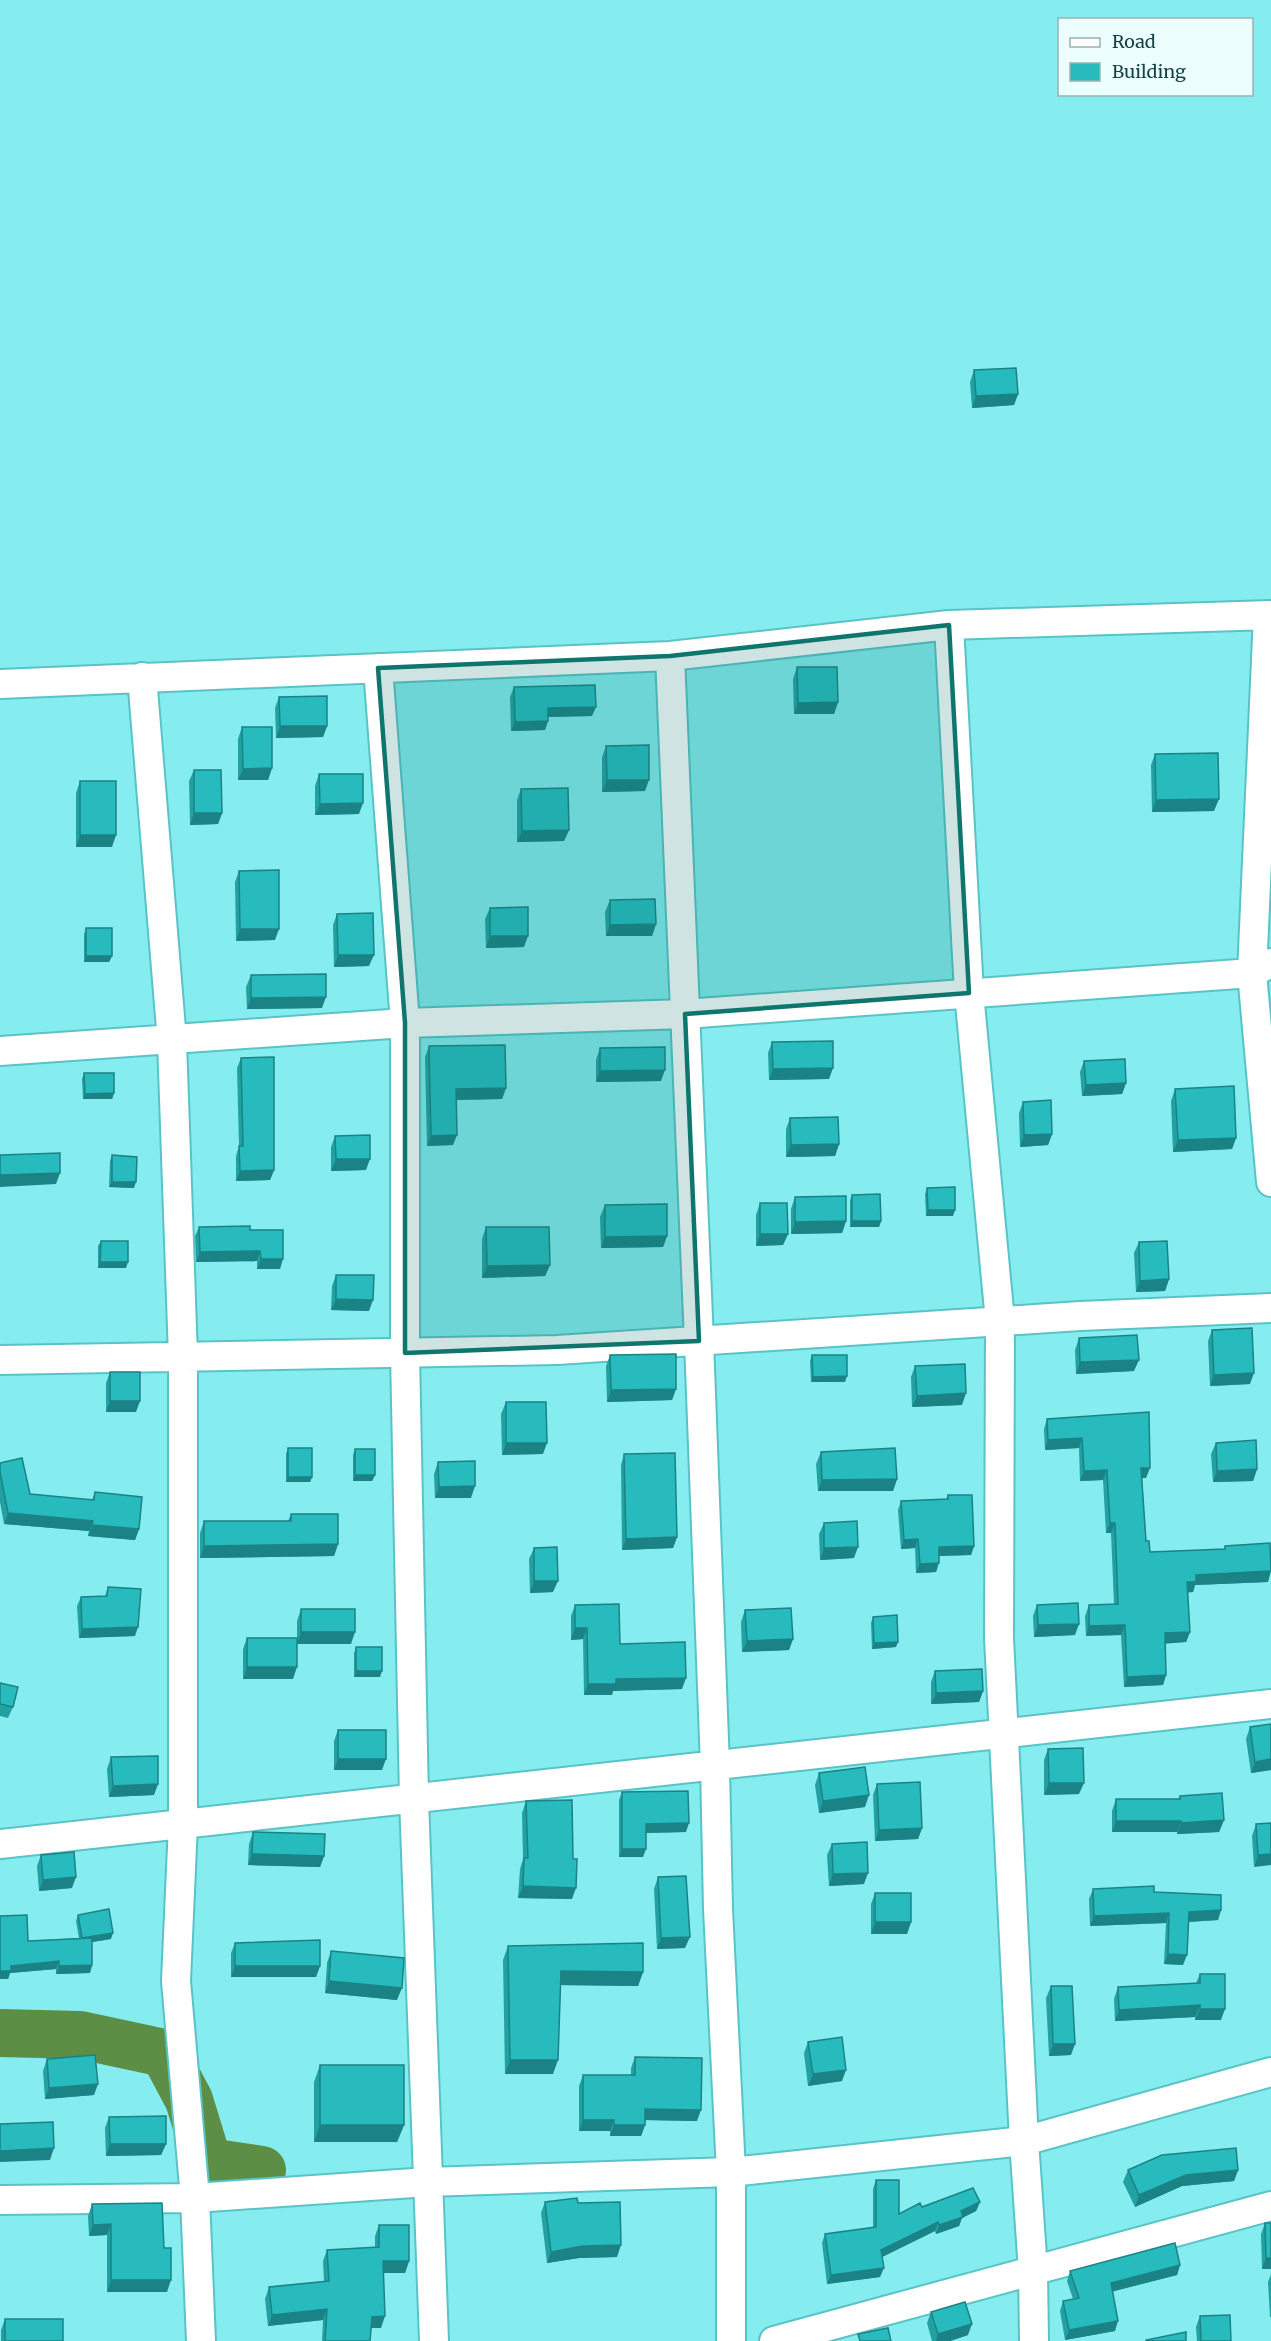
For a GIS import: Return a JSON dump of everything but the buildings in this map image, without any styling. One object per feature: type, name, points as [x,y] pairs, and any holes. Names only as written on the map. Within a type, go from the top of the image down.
[{"type":"street","points":[[0,684],[670,656],[949,625],[1270,615],[1262,968],[1271,1182]]},
{"type":"street","points":[[949,625],[969,993],[1000,1321],[999,1638],[1024,2142],[1033,2271],[1034,2341]]},
{"type":"street","points":[[670,656],[699,1341],[718,1909],[731,2172],[731,2341]]},
{"type":"street","points":[[378,668],[405,1023],[405,1353],[414,1799],[434,2341]]},
{"type":"street","points":[[142,677],[172,1041],[183,1357],[183,1824],[176,1981],[195,2198],[201,2341]]},
{"type":"street","points":[[0,1051],[172,1041],[405,1023],[684,1014],[1262,968]]},
{"type":"street","points":[[0,1360],[557,1350],[1000,1321],[1271,1308]]},
{"type":"street","points":[[0,1844],[1271,1704]]},
{"type":"street","points":[[0,2200],[195,2198],[428,2182],[731,2172],[1024,2142],[1271,2072]]},
{"type":"street","points":[[774,2341],[806,2337],[1033,2271],[1271,2206]]},
{"type":"highlighted area","points":[[949,625],[969,993],[685,1014],[699,1341],[405,1353],[405,1023],[378,668],[670,656]]},
{"type":"waterway","points":[[0,2033],[80,2035],[164,2053],[189,2100],[208,2162],[262,2170]]}]
